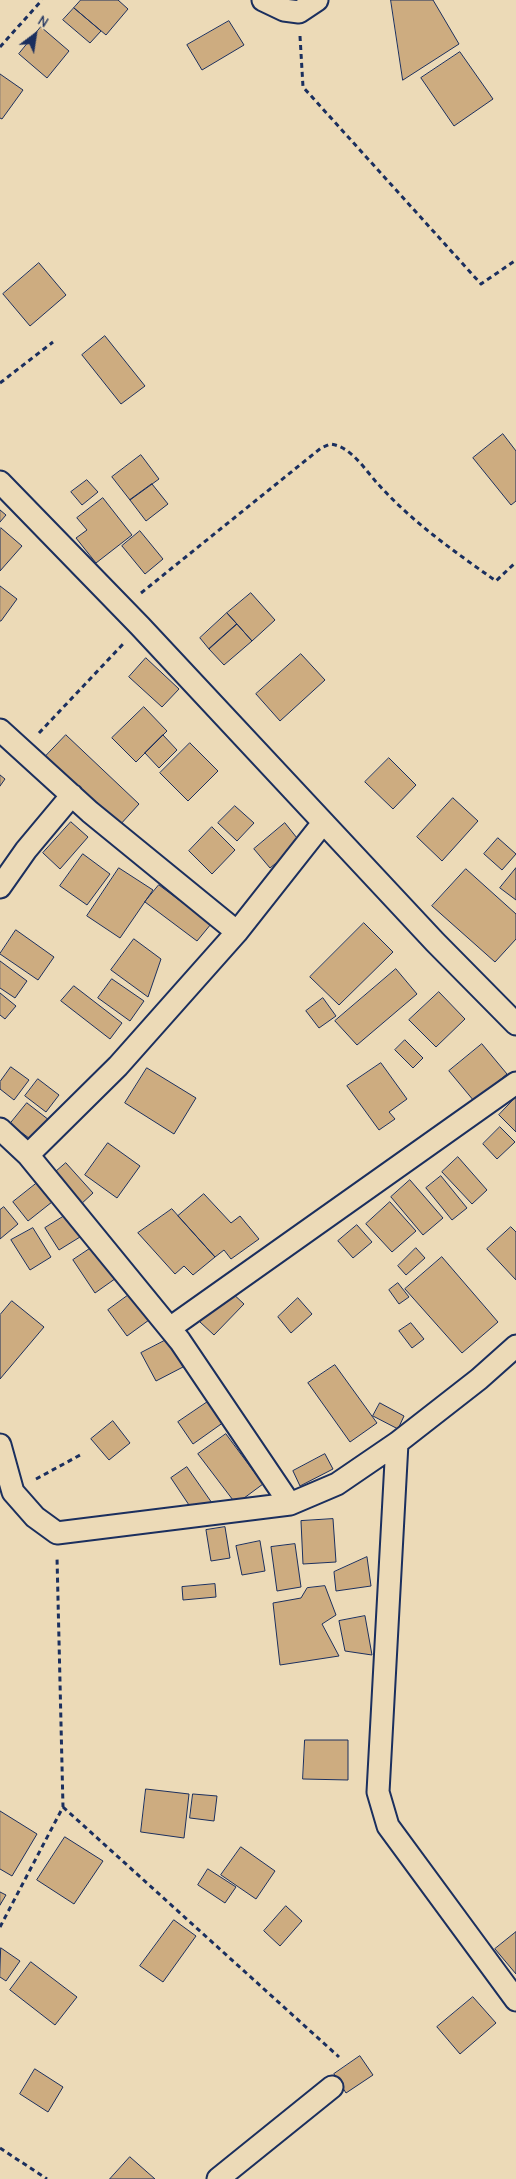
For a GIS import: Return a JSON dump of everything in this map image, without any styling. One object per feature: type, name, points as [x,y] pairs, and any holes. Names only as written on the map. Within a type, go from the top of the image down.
[{"type":"street","points":[[263,0],[284,10],[299,12],[317,0]]},
{"type":"street","points":[[0,482],[140,626],[435,942],[516,1024]]},
{"type":"street","points":[[0,730],[24,749],[90,812],[237,932]]},
{"type":"street","points":[[0,887],[26,850],[72,795]]},
{"type":"street","points":[[28,1155],[118,1066],[237,932],[323,822]]},
{"type":"street","points":[[170,1328],[516,1083]]},
{"type":"street","points":[[0,1129],[28,1155],[170,1328],[290,1504]]},
{"type":"street","points":[[0,1445],[13,1492],[35,1517],[57,1533],[290,1504],[337,1484],[397,1444],[479,1379],[516,1346]]},
{"type":"street","points":[[397,1444],[378,1792],[388,1826],[516,2000]]},
{"type":"street","points":[[218,2179],[332,2087]]},
{"type":"path","points":[[0,47],[42,0]]},
{"type":"path","points":[[299,12],[303,87],[481,284],[516,260]]},
{"type":"path","points":[[0,383],[53,342]]},
{"type":"path","points":[[122,608],[321,448],[330,444],[346,449],[383,490],[439,540],[496,582],[516,562]]},
{"type":"path","points":[[24,749],[140,626]]},
{"type":"path","points":[[13,1492],[82,1454]]},
{"type":"path","points":[[0,1927],[63,1807],[57,1533]]},
{"type":"path","points":[[63,1807],[339,2057]]},
{"type":"path","points":[[0,2148],[47,2179]]},
{"type":"building","points":[[81,0],[118,0],[128,9],[106,35],[74,8]]},
{"type":"building","points":[[391,0],[433,0],[459,44],[403,80]]},
{"type":"building","points":[[74,8],[101,31],[90,43],[63,20]]},
{"type":"building","points":[[229,21],[244,45],[202,70],[187,45]]},
{"type":"building","points":[[41,27],[69,51],[47,78],[19,54]]},
{"type":"building","points":[[460,52],[493,99],[454,126],[421,78]]},
{"type":"building","points":[[0,74],[23,90],[2,119],[0,118]]},
{"type":"building","points":[[39,263],[66,295],[30,326],[3,294]]},
{"type":"building","points":[[105,336],[145,386],[121,404],[82,355]]},
{"type":"building","points":[[503,434],[516,451],[516,501],[511,505],[473,458]]},
{"type":"building","points":[[141,455],[159,479],[130,500],[112,477]]},
{"type":"building","points":[[87,480],[98,492],[82,505],[71,492]]},
{"type":"building","points":[[152,484],[168,504],[146,521],[130,500]]},
{"type":"building","points":[[103,498],[132,535],[96,563],[76,538],[87,530],[77,518]]},
{"type":"building","points":[[0,510],[6,515],[0,522]]},
{"type":"building","points":[[0,529],[22,546],[0,571]]},
{"type":"building","points":[[140,531],[163,559],[145,574],[122,546]]},
{"type":"building","points":[[0,586],[17,599],[1,621],[0,621]]},
{"type":"building","points":[[251,593],[275,620],[252,641],[227,613]]},
{"type":"building","points":[[227,613],[237,624],[209,649],[200,638]]},
{"type":"building","points":[[237,624],[252,641],[224,665],[209,649]]},
{"type":"building","points":[[301,654],[325,680],[280,721],[256,694]]},
{"type":"building","points":[[146,658],[179,689],[162,707],[129,677]]},
{"type":"building","points":[[144,707],[167,731],[136,762],[112,738]]},
{"type":"building","points":[[66,735],[139,804],[119,826],[45,757]]},
{"type":"building","points":[[163,735],[177,750],[159,768],[145,753]]},
{"type":"building","points":[[190,743],[218,771],[188,801],[160,773]]},
{"type":"building","points":[[389,758],[416,785],[393,809],[365,782]]},
{"type":"building","points":[[0,775],[5,779],[0,786]]},
{"type":"building","points":[[453,798],[478,821],[442,861],[417,837]]},
{"type":"building","points":[[235,806],[254,823],[237,841],[218,823]]},
{"type":"building","points":[[71,822],[88,837],[60,869],[43,853]]},
{"type":"building","points":[[285,823],[301,843],[270,868],[254,849]]},
{"type":"building","points":[[212,827],[235,850],[212,874],[189,851]]},
{"type":"building","points":[[498,838],[516,854],[502,870],[484,854]]},
{"type":"building","points":[[83,854],[110,874],[87,905],[60,886]]},
{"type":"building","points":[[119,868],[153,890],[120,938],[87,916]]},
{"type":"building","points":[[516,868],[516,900],[500,888]]},
{"type":"building","points":[[466,869],[516,914],[516,939],[495,962],[432,906]]},
{"type":"building","points":[[159,885],[211,924],[197,941],[145,902]]},
{"type":"building","points":[[364,923],[393,952],[339,1005],[310,977]]},
{"type":"building","points":[[16,930],[54,957],[38,980],[0,954]]},
{"type":"building","points":[[134,939],[161,959],[148,997],[111,970]]},
{"type":"building","points":[[0,961],[27,981],[15,998],[0,988]]},
{"type":"building","points":[[396,969],[417,994],[357,1045],[335,1021]]},
{"type":"building","points":[[112,979],[144,1001],[130,1021],[98,998]]},
{"type":"building","points":[[74,986],[122,1023],[110,1039],[61,1001]]},
{"type":"building","points":[[439,992],[465,1019],[436,1047],[409,1020]]},
{"type":"building","points":[[0,993],[16,1006],[5,1019],[0,1015]]},
{"type":"building","points":[[323,998],[336,1016],[319,1028],[306,1011]]},
{"type":"building","points":[[405,1040],[423,1058],[413,1068],[395,1050]]},
{"type":"building","points":[[482,1044],[507,1074],[474,1101],[449,1071]]},
{"type":"building","points":[[381,1063],[407,1099],[389,1112],[395,1119],[379,1130],[347,1086]]},
{"type":"building","points":[[11,1067],[29,1080],[14,1100],[0,1089],[0,1082]]},
{"type":"building","points":[[147,1068],[196,1098],[174,1134],[125,1103]]},
{"type":"building","points":[[38,1079],[59,1095],[46,1112],[25,1096]]},
{"type":"building","points":[[516,1097],[516,1132],[499,1115]]},
{"type":"building","points":[[27,1103],[49,1120],[33,1141],[10,1124]]},
{"type":"building","points":[[500,1127],[515,1142],[497,1159],[483,1144]]},
{"type":"building","points":[[108,1143],[140,1166],[117,1198],[85,1175]]},
{"type":"building","points":[[458,1157],[487,1190],[472,1204],[442,1172]]},
{"type":"building","points":[[66,1163],[93,1193],[79,1206],[52,1175]]},
{"type":"building","points":[[441,1176],[467,1208],[452,1220],[426,1188]]},
{"type":"building","points":[[410,1180],[443,1218],[423,1235],[391,1197]]},
{"type":"building","points":[[37,1183],[52,1202],[28,1221],[13,1202]]},
{"type":"building","points":[[204,1194],[231,1223],[240,1216],[259,1239],[231,1259],[224,1250],[215,1257],[178,1216]]},
{"type":"building","points":[[390,1202],[416,1231],[392,1252],[366,1224]]},
{"type":"building","points":[[4,1207],[18,1224],[0,1239],[0,1210]]},
{"type":"building","points":[[172,1209],[215,1257],[193,1275],[184,1266],[175,1274],[138,1233]]},
{"type":"building","points":[[66,1215],[80,1237],[59,1250],[45,1228]]},
{"type":"building","points":[[357,1225],[372,1242],[353,1258],[338,1241]]},
{"type":"building","points":[[511,1227],[516,1232],[516,1280],[487,1249]]},
{"type":"building","points":[[33,1228],[51,1257],[30,1270],[11,1240]]},
{"type":"building","points":[[97,1244],[119,1276],[95,1293],[73,1260]]},
{"type":"building","points":[[416,1248],[425,1258],[406,1275],[398,1266]]},
{"type":"building","points":[[442,1257],[498,1322],[462,1353],[405,1289]]},
{"type":"building","points":[[398,1283],[409,1297],[399,1304],[389,1290]]},
{"type":"building","points":[[230,1291],[244,1304],[214,1335],[200,1322]]},
{"type":"building","points":[[130,1294],[149,1320],[127,1336],[108,1310]]},
{"type":"building","points":[[298,1298],[312,1314],[291,1333],[278,1317]]},
{"type":"building","points":[[12,1301],[44,1327],[0,1379],[0,1315]]},
{"type":"building","points":[[411,1323],[424,1339],[412,1348],[399,1331]]},
{"type":"building","points":[[168,1339],[183,1367],[156,1381],[141,1353]]},
{"type":"building","points":[[335,1365],[377,1423],[350,1442],[308,1383]]},
{"type":"building","points":[[209,1401],[224,1422],[193,1444],[178,1422]]},
{"type":"building","points":[[380,1403],[404,1416],[398,1429],[373,1416]]},
{"type":"building","points":[[113,1421],[130,1443],[109,1460],[91,1439]]},
{"type":"building","points":[[226,1434],[263,1484],[236,1504],[198,1454]]},
{"type":"building","points":[[325,1454],[333,1469],[300,1486],[293,1471]]},
{"type":"building","points":[[187,1467],[212,1503],[195,1514],[171,1478]]},
{"type":"building","points":[[333,1519],[336,1562],[303,1564],[301,1521]]},
{"type":"building","points":[[225,1527],[230,1558],[211,1561],[206,1530]]},
{"type":"building","points":[[260,1541],[265,1571],[242,1575],[236,1546]]},
{"type":"building","points":[[295,1544],[301,1587],[277,1591],[271,1547]]},
{"type":"building","points":[[367,1557],[371,1586],[336,1591],[334,1572]]},
{"type":"building","points":[[215,1584],[216,1597],[183,1600],[182,1587]]},
{"type":"building","points":[[325,1586],[336,1615],[322,1624],[339,1656],[280,1665],[273,1603],[301,1598],[307,1588]]},
{"type":"building","points":[[365,1616],[372,1655],[345,1651],[339,1621]]},
{"type":"building","points":[[305,1740],[348,1740],[348,1780],[303,1779]]},
{"type":"building","points":[[146,1789],[189,1794],[184,1838],[141,1832]]},
{"type":"building","points":[[193,1794],[217,1796],[214,1821],[190,1818]]},
{"type":"building","points":[[0,1811],[37,1834],[12,1876],[0,1869]]},
{"type":"building","points":[[65,1837],[103,1861],[74,1904],[37,1880]]},
{"type":"building","points":[[241,1847],[275,1871],[256,1899],[221,1875]]},
{"type":"building","points":[[208,1869],[236,1887],[225,1903],[198,1885]]},
{"type":"building","points":[[0,1892],[6,1895],[0,1905]]},
{"type":"building","points":[[286,1906],[302,1921],[280,1946],[264,1931]]},
{"type":"building","points":[[174,1920],[196,1936],[163,1982],[140,1966]]},
{"type":"building","points":[[516,1932],[516,1974],[495,1949]]},
{"type":"building","points":[[1,1948],[20,1961],[6,1981],[0,1977]]},
{"type":"building","points":[[31,1962],[77,1997],[55,2025],[10,1990]]},
{"type":"building","points":[[473,1997],[496,2023],[460,2054],[437,2027]]},
{"type":"building","points":[[360,2056],[373,2075],[346,2093],[334,2074]]},
{"type":"building","points":[[35,2069],[63,2087],[48,2112],[20,2094]]},
{"type":"building","points":[[130,2157],[155,2179],[110,2179]]}]
